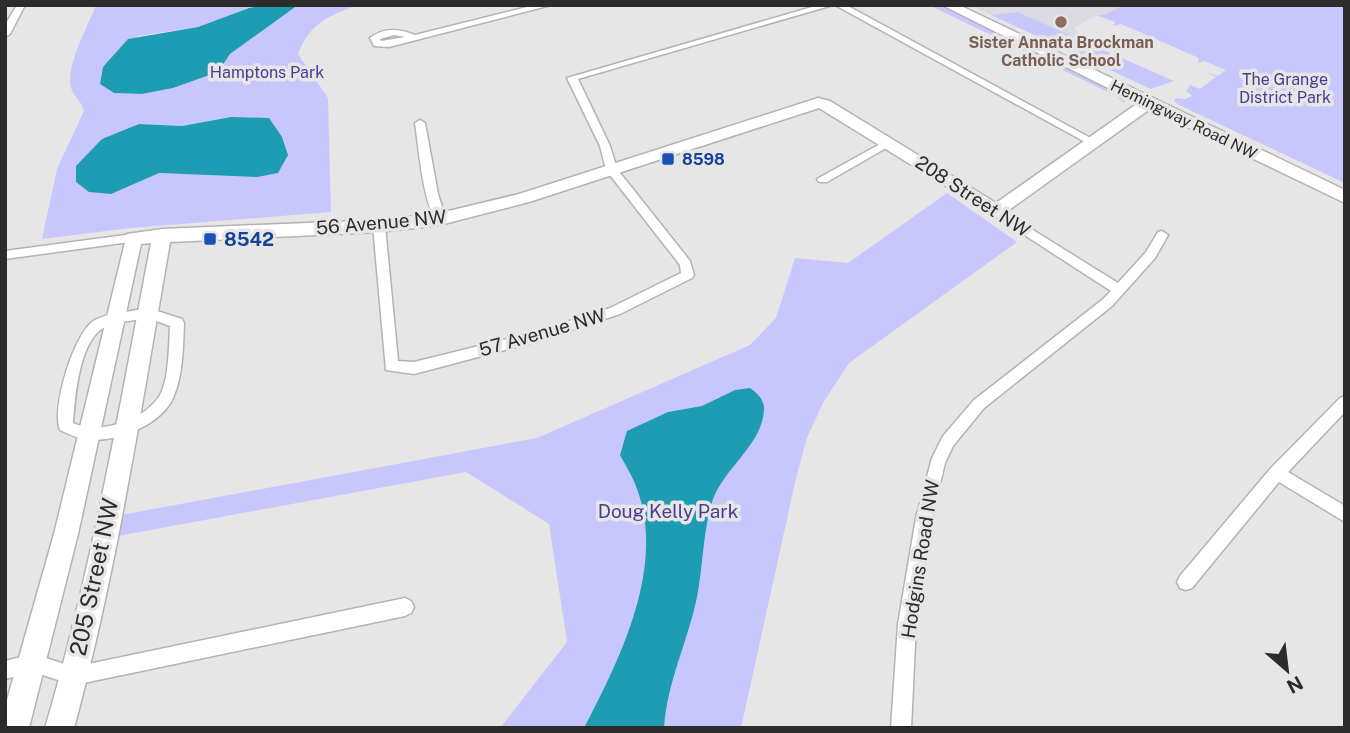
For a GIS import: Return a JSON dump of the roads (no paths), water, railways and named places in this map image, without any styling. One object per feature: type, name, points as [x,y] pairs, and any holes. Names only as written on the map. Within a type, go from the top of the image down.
[{"type":"street","points":[[5,34],[21,5]]},
{"type":"street","points":[[414,38],[548,5]]},
{"type":"street","points":[[612,170],[605,146],[572,78],[828,5]]},
{"type":"street","points":[[839,5],[1091,141]]},
{"type":"street","name":"Hemingway Road NW","points":[[948,5],[1345,197]]},
{"type":"street","points":[[996,211],[1149,102]]},
{"type":"street","name":"56 Avenue NW","points":[[5,255],[162,235],[379,226],[440,219],[523,198],[818,103],[825,104]]},
{"type":"street","name":"208 Street NW","points":[[825,104],[889,142],[1119,290]]},
{"type":"street","points":[[420,123],[432,194],[440,219]]},
{"type":"street","points":[[823,179],[889,142]]},
{"type":"street","name":"57 Avenue NW","points":[[379,226],[391,366],[414,368],[535,337],[615,311],[688,275],[686,264],[612,170]]},
{"type":"street","name":"205 Street NW","points":[[59,728],[74,676],[127,426],[162,235]]},
{"type":"street","name":"Hodgins Road NW","points":[[901,728],[907,624],[924,519],[942,452],[979,404],[1107,303],[1152,255],[1162,235]]},
{"type":"street","name":"205 Street NW","points":[[14,728],[33,663],[89,435],[133,238]]},
{"type":"street","points":[[89,435],[127,426],[149,415],[167,397],[177,341],[177,323],[148,313],[115,321]]},
{"type":"street","points":[[1186,582],[1277,473],[1345,402]]},
{"type":"street","points":[[1277,473],[1345,515]]},
{"type":"street","points":[[5,670],[33,663],[74,676],[405,607]]},
{"type":"place","name":"Sister Annata Brockman Catholic School","points":[[1061,22]]},
{"type":"place","name":"8598","points":[[668,159]]},
{"type":"place","name":"8542","points":[[210,239]]},
{"type":"park label","name":"Hamptons Park","points":[[267,72]]},
{"type":"park label","name":"The Grange District Park","points":[[1285,88]]},
{"type":"park label","name":"Doug Kelly Park","points":[[668,511]]}]
